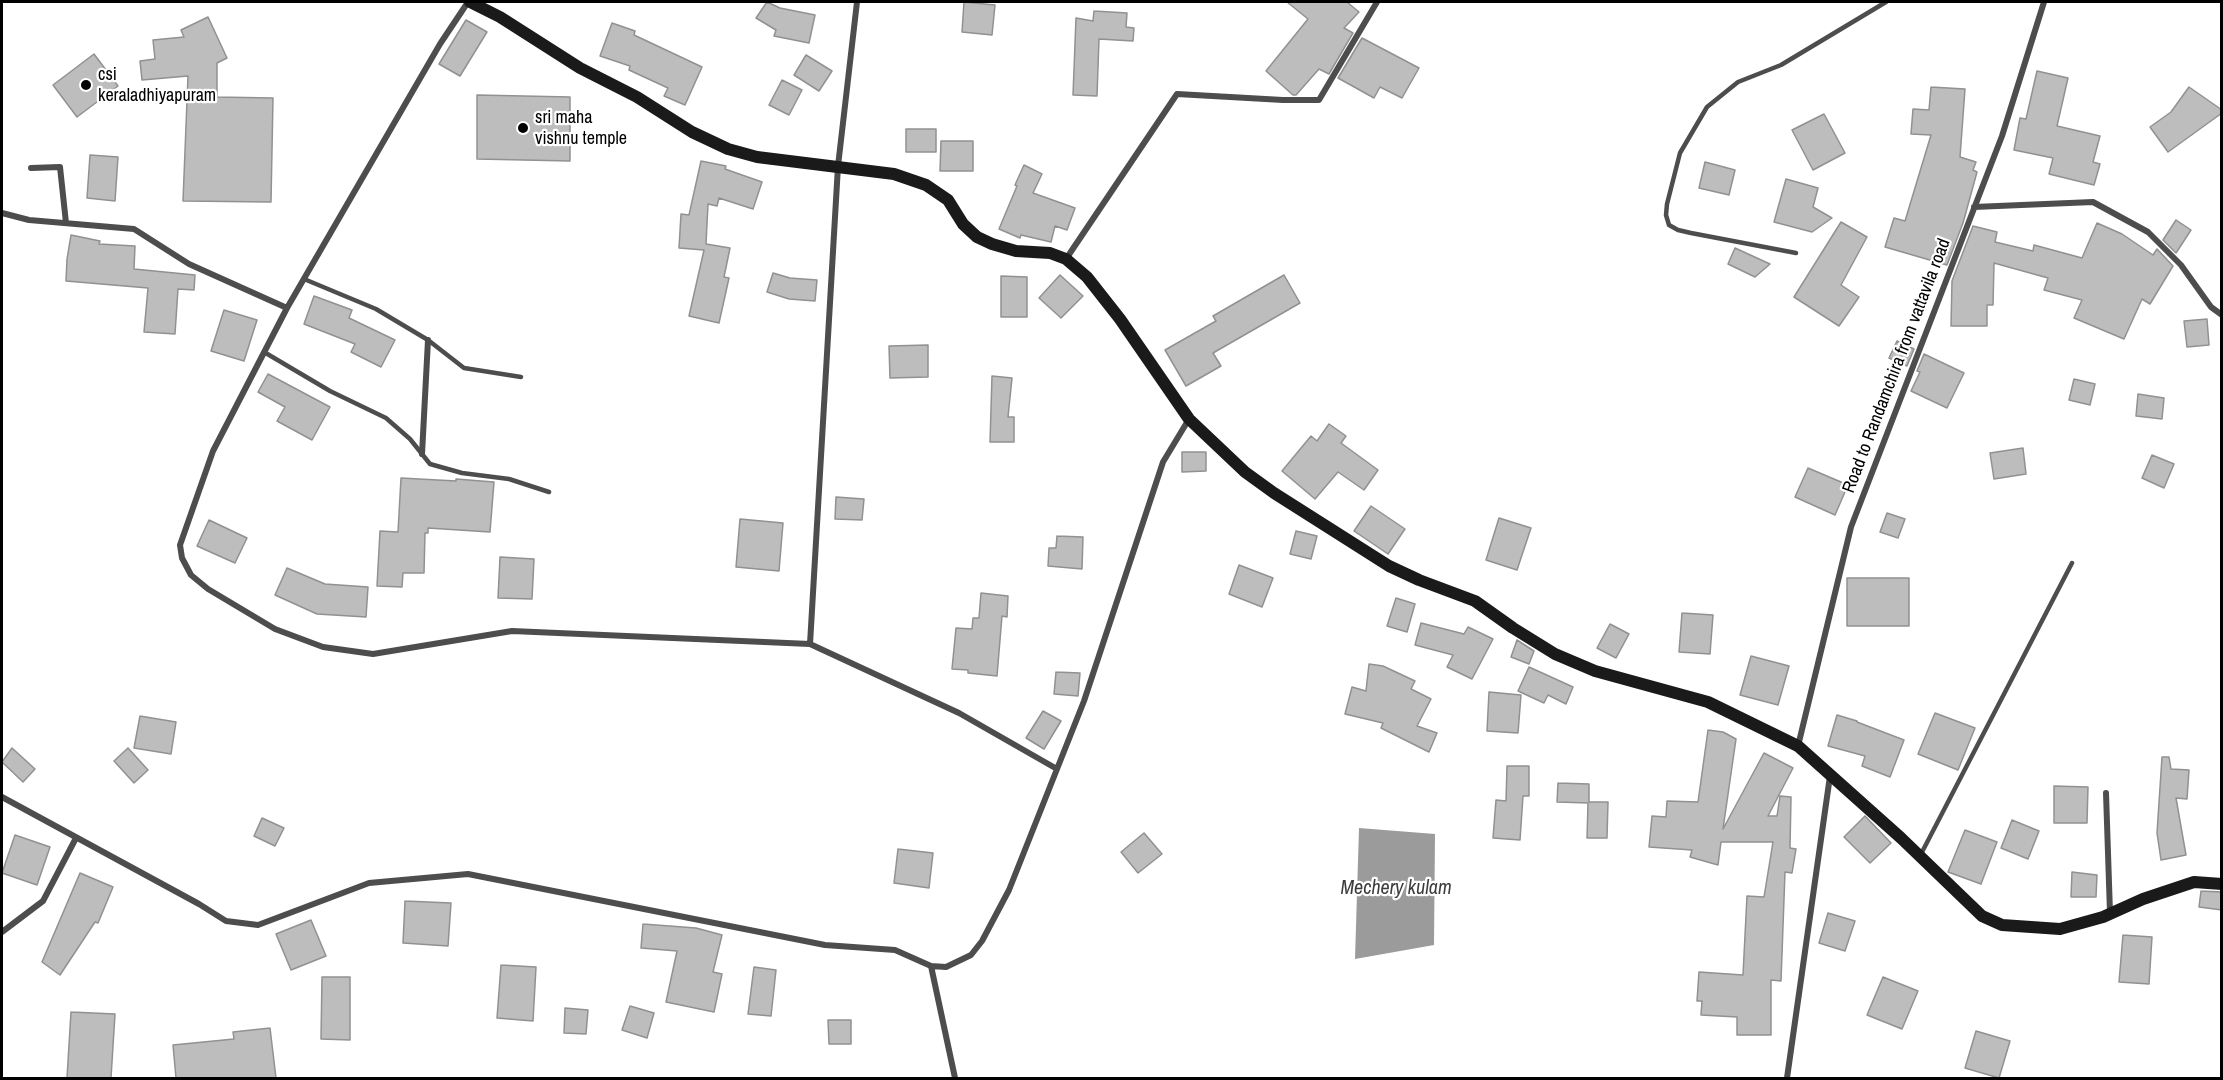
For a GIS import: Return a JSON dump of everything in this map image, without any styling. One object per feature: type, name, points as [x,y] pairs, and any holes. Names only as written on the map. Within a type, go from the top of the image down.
[{"type":"street","points":[[1057,769],[959,713],[810,644],[512,632],[373,654],[323,647],[275,629],[208,589],[190,575],[182,558],[180,545],[213,451],[287,308],[440,44],[469,2],[500,17],[580,68],[637,97],[692,132],[728,149],[757,157],[894,174],[926,185],[948,200],[963,224],[977,237],[1016,251],[1050,253],[1066,259],[1087,277],[1120,319],[1189,419],[1245,472],[1344,539],[1389,566],[1475,601],[1555,654],[1595,671],[1708,702],[1798,746],[1868,807],[1982,916],[2002,925],[2060,929],[2194,882],[2222,884]]},
{"type":"street","points":[[810,644],[838,166],[857,2]]},
{"type":"street","points":[[1066,259],[1177,94],[1319,100],[1377,2]]},
{"type":"street","name":"Road to Randamchira from vattavila road","points":[[1798,746],[1851,527],[2002,136],[2044,2]]},
{"type":"street","points":[[31,168],[60,167],[66,223]]},
{"type":"street","points":[[1974,207],[2093,202],[2148,232],[2181,265],[2211,307],[2222,315]]},
{"type":"street","points":[[2,213],[29,220],[134,229],[189,264],[287,308]]},
{"type":"street","points":[[422,454],[428,340]]},
{"type":"street","points":[[2,797],[226,921],[258,925],[369,884],[468,874],[825,945],[895,950],[932,966],[946,967],[971,954],[982,941],[1009,890],[1084,701],[1163,462],[1189,419]]},
{"type":"street","points":[[1787,1078],[1830,776]]},
{"type":"street","points":[[2106,793],[2110,913]]},
{"type":"street","points":[[2,932],[43,901],[76,838]]},
{"type":"street","points":[[932,966],[955,1078]]},
{"type":"lane","points":[[1796,253],[1691,233],[1669,225],[1666,204],[1680,153],[1707,107],[1738,82],[1781,65],[1886,2]]},
{"type":"lane","points":[[304,279],[376,309],[428,340],[464,368],[521,377]]},
{"type":"lane","points":[[264,352],[330,391],[386,418],[410,439],[430,464],[462,473],[509,479],[549,492]]},
{"type":"lane","points":[[1919,857],[2072,563]]},
{"type":"water","name":"Mechery kulam","points":[[1359,828],[1435,834],[1434,945],[1355,959]]},
{"type":"building","points":[[767,2],[780,8],[815,15],[809,43],[774,36],[776,30],[756,18]]},
{"type":"building","points":[[964,2],[995,5],[992,35],[962,32]]},
{"type":"building","points":[[1287,2],[1347,2],[1359,12],[1344,28],[1353,33],[1329,74],[1319,69],[1296,95],[1293,95],[1266,71],[1308,19]]},
{"type":"building","points":[[1094,11],[1127,13],[1126,27],[1134,28],[1133,41],[1099,39],[1097,96],[1073,95],[1076,18],[1093,21]]},
{"type":"building","points":[[208,17],[227,58],[217,63],[217,97],[273,98],[271,202],[183,201],[188,76],[142,80],[140,61],[155,59],[153,40],[184,37],[181,30]]},
{"type":"building","points":[[466,20],[487,32],[460,76],[439,64]]},
{"type":"building","points":[[612,23],[635,31],[634,35],[702,67],[685,105],[664,96],[668,88],[629,70],[630,66],[600,56]]},
{"type":"building","points":[[1362,38],[1419,68],[1402,98],[1380,87],[1374,98],[1338,78]]},
{"type":"building","name":"csi keraladhiyapuram","points":[[94,54],[118,86],[77,117],[53,85]]},
{"type":"building","points":[[806,55],[832,71],[819,91],[794,75]]},
{"type":"building","points":[[2037,71],[2068,78],[2057,126],[2100,136],[2093,162],[2100,164],[2094,185],[2049,174],[2053,158],[2014,150],[2020,118],[2026,119]]},
{"type":"building","points":[[782,80],[802,90],[789,115],[769,105]]},
{"type":"building","points":[[1931,87],[1965,89],[1960,157],[1976,162],[1973,170],[1977,172],[1963,223],[1947,265],[1885,247],[1894,218],[1905,221],[1931,135],[1911,134],[1913,109],[1929,110]]},
{"type":"building","points":[[2189,87],[2222,110],[2222,113],[2168,152],[2150,127],[2171,112]]},
{"type":"building","name":"sri maha vishnu temple","points":[[477,95],[570,97],[570,161],[477,159]]},
{"type":"building","points":[[1824,114],[1845,153],[1813,170],[1792,130]]},
{"type":"building","points":[[906,129],[936,129],[936,152],[906,152]]},
{"type":"building","points":[[941,141],[973,141],[973,171],[940,171]]},
{"type":"building","points":[[90,155],[118,157],[115,201],[87,198]]},
{"type":"building","points":[[701,161],[726,166],[725,169],[762,182],[753,209],[719,198],[717,206],[708,204],[706,244],[730,248],[724,277],[729,278],[719,323],[689,316],[704,250],[679,248],[681,214],[689,215]]},
{"type":"building","points":[[1705,162],[1735,170],[1729,195],[1699,188]]},
{"type":"building","points":[[1024,165],[1042,174],[1033,193],[1075,208],[1067,230],[1055,226],[1051,242],[1021,235],[1020,238],[999,229]]},
{"type":"building","points":[[1786,179],[1818,188],[1813,207],[1832,218],[1812,232],[1774,222]]},
{"type":"building","points":[[2176,220],[2191,230],[2176,253],[2163,240]]},
{"type":"building","points":[[1841,222],[1867,237],[1841,285],[1859,297],[1839,326],[1794,297]]},
{"type":"building","points":[[2097,223],[2122,234],[2153,255],[2157,249],[2173,266],[2150,304],[2142,299],[2124,339],[2074,318],[2082,300],[2044,290],[2048,278],[1994,263],[1993,305],[1987,305],[1987,326],[1951,326],[1952,281],[1973,226],[1997,232],[1995,242],[2033,251],[2034,245],[2082,258]]},
{"type":"building","points":[[71,235],[100,241],[99,244],[135,246],[134,269],[195,275],[194,290],[178,289],[175,334],[144,332],[148,288],[66,281]]},
{"type":"building","points":[[1735,248],[1770,264],[1755,277],[1728,264]]},
{"type":"building","points":[[773,273],[790,278],[817,280],[815,301],[789,299],[767,292]]},
{"type":"building","points":[[1060,275],[1083,296],[1061,318],[1039,298]]},
{"type":"building","points":[[1284,275],[1300,303],[1213,353],[1221,366],[1186,386],[1165,350],[1216,321],[1213,316]]},
{"type":"building","points":[[1001,276],[1027,277],[1027,317],[1001,317]]},
{"type":"building","points":[[314,296],[352,310],[349,318],[395,340],[381,367],[351,352],[355,344],[304,324]]},
{"type":"building","points":[[224,310],[257,320],[244,361],[211,351]]},
{"type":"building","points":[[2207,319],[2209,345],[2187,347],[2184,321]]},
{"type":"building","points":[[1897,341],[1914,349],[1907,366],[1889,358]]},
{"type":"building","points":[[928,345],[928,377],[890,378],[889,346]]},
{"type":"building","points":[[1924,354],[1964,373],[1947,408],[1911,391],[1920,372],[1917,371]]},
{"type":"building","points":[[268,374],[330,407],[312,440],[277,421],[285,407],[258,392]]},
{"type":"building","points":[[992,376],[1012,378],[1008,417],[1014,417],[1014,442],[990,442]]},
{"type":"building","points":[[2074,379],[2095,384],[2090,405],[2069,400]]},
{"type":"building","points":[[2138,394],[2164,398],[2162,419],[2136,416]]},
{"type":"building","points":[[1329,424],[1346,436],[1341,443],[1378,470],[1364,490],[1338,472],[1315,499],[1282,471],[1311,436],[1317,441]]},
{"type":"building","points":[[2023,448],[2026,474],[1994,479],[1990,453]]},
{"type":"building","points":[[1182,452],[1206,452],[1206,471],[1182,472]]},
{"type":"building","points":[[2152,455],[2174,464],[2164,488],[2142,478]]},
{"type":"building","points":[[1808,468],[1848,485],[1835,515],[1795,497]]},
{"type":"building","points":[[401,478],[494,482],[490,532],[428,528],[428,533],[425,533],[424,573],[403,573],[402,587],[377,586],[380,531],[398,532]]},
{"type":"building","points":[[836,497],[864,499],[862,520],[835,519]]},
{"type":"building","points":[[1371,506],[1405,529],[1388,554],[1354,531]]},
{"type":"building","points":[[1887,513],[1905,519],[1898,538],[1880,532]]},
{"type":"building","points":[[1499,518],[1531,528],[1517,570],[1486,560]]},
{"type":"building","points":[[740,519],[783,523],[779,571],[736,567]]},
{"type":"building","points":[[209,520],[247,538],[235,563],[197,546]]},
{"type":"building","points":[[1296,531],[1317,536],[1311,559],[1290,554]]},
{"type":"building","points":[[1057,536],[1083,537],[1082,569],[1048,566],[1049,548],[1056,548]]},
{"type":"building","points":[[500,557],[534,559],[532,599],[498,598]]},
{"type":"building","points":[[1239,565],[1273,578],[1262,607],[1229,594]]},
{"type":"building","points":[[287,568],[325,584],[368,587],[366,617],[317,614],[275,595]]},
{"type":"building","points":[[1847,578],[1909,578],[1909,626],[1847,626]]},
{"type":"building","points":[[981,593],[1008,596],[1007,617],[1002,616],[997,676],[952,669],[956,628],[972,629],[973,618],[979,618]]},
{"type":"building","points":[[1396,598],[1415,604],[1407,632],[1387,626]]},
{"type":"building","points":[[1682,613],[1713,615],[1710,654],[1679,652]]},
{"type":"building","points":[[1421,623],[1464,634],[1468,627],[1493,639],[1472,679],[1447,667],[1453,655],[1415,645]]},
{"type":"building","points":[[1610,624],[1629,634],[1616,658],[1597,648]]},
{"type":"building","points":[[1517,640],[1534,651],[1529,664],[1511,657]]},
{"type":"building","points":[[1751,656],[1789,666],[1778,705],[1740,695]]},
{"type":"building","points":[[1369,664],[1383,666],[1415,681],[1411,689],[1431,699],[1417,726],[1437,733],[1429,752],[1381,728],[1383,723],[1345,714],[1352,687],[1366,691]]},
{"type":"building","points":[[1529,667],[1573,687],[1566,704],[1548,695],[1544,703],[1518,691]]},
{"type":"building","points":[[1056,672],[1080,673],[1078,696],[1054,694]]},
{"type":"building","points":[[1489,692],[1521,695],[1518,733],[1487,731]]},
{"type":"building","points":[[1043,711],[1061,721],[1044,749],[1026,738]]},
{"type":"building","points":[[1935,713],[1975,728],[1958,770],[1918,754]]},
{"type":"building","points":[[1837,715],[1904,740],[1890,777],[1862,766],[1865,756],[1828,746]]},
{"type":"building","points":[[140,716],[176,722],[171,754],[134,748]]},
{"type":"building","points":[[1708,730],[1723,732],[1736,739],[1723,829],[1764,753],[1793,768],[1768,816],[1777,816],[1780,796],[1791,797],[1790,848],[1796,849],[1792,873],[1785,872],[1781,981],[1771,980],[1771,1035],[1737,1035],[1737,1017],[1701,1015],[1702,1001],[1697,1001],[1699,972],[1743,975],[1747,896],[1764,897],[1773,842],[1721,842],[1718,865],[1690,857],[1692,850],[1649,847],[1652,816],[1666,817],[1667,801],[1698,802]]},
{"type":"building","points":[[12,748],[35,769],[23,782],[2,762]]},
{"type":"building","points":[[128,748],[148,770],[134,783],[114,761]]},
{"type":"building","points":[[2162,757],[2169,757],[2171,769],[2189,770],[2187,799],[2176,798],[2186,855],[2161,860],[2157,833]]},
{"type":"building","points":[[1507,766],[1529,766],[1529,796],[1523,796],[1520,840],[1493,838],[1496,800],[1506,801]]},
{"type":"building","points":[[1558,783],[1589,784],[1589,802],[1608,802],[1607,838],[1587,838],[1588,803],[1557,802]]},
{"type":"building","points":[[2054,786],[2088,787],[2087,823],[2054,823]]},
{"type":"building","points":[[1865,816],[1891,843],[1870,863],[1844,837]]},
{"type":"building","points":[[262,818],[284,828],[275,846],[254,836]]},
{"type":"building","points":[[2012,820],[2039,831],[2028,859],[2001,848]]},
{"type":"building","points":[[1965,830],[1997,842],[1981,884],[1948,872]]},
{"type":"building","points":[[1144,833],[1162,854],[1138,873],[1121,852]]},
{"type":"building","points":[[15,835],[50,847],[37,885],[2,873]]},
{"type":"building","points":[[898,849],[933,853],[929,888],[894,883]]},
{"type":"building","points":[[2072,872],[2097,875],[2096,897],[2071,897]]},
{"type":"building","points":[[80,873],[113,887],[98,923],[95,922],[60,975],[42,962]]},
{"type":"building","points":[[2201,891],[2222,892],[2222,910],[2199,907]]},
{"type":"building","points":[[405,901],[451,903],[448,946],[403,943]]},
{"type":"building","points":[[1828,913],[1855,921],[1845,951],[1819,943]]},
{"type":"building","points":[[311,920],[326,956],[291,970],[276,934]]},
{"type":"building","points":[[643,924],[696,928],[722,935],[713,972],[722,974],[714,1012],[666,1002],[677,951],[641,948]]},
{"type":"building","points":[[2123,935],[2152,937],[2149,984],[2119,982]]},
{"type":"building","points":[[501,965],[536,967],[533,1021],[497,1018]]},
{"type":"building","points":[[754,967],[776,970],[771,1016],[748,1014]]},
{"type":"building","points":[[322,977],[350,977],[350,1040],[321,1039]]},
{"type":"building","points":[[1883,977],[1918,991],[1902,1029],[1867,1015]]},
{"type":"building","points":[[630,1006],[654,1013],[647,1038],[622,1030]]},
{"type":"building","points":[[565,1008],[588,1010],[586,1034],[564,1033]]},
{"type":"building","points":[[71,1012],[115,1014],[111,1078],[67,1078]]},
{"type":"building","points":[[828,1020],[851,1020],[851,1044],[829,1044]]},
{"type":"building","points":[[270,1028],[276,1078],[176,1078],[173,1045],[234,1039],[233,1032]]},
{"type":"building","points":[[1976,1031],[2010,1041],[1999,1078],[1965,1068]]},
{"type":"place","name":"csi keraladhiyapuram","points":[[86,85]]},
{"type":"place","name":"sri maha vishnu temple","points":[[523,128]]}]
